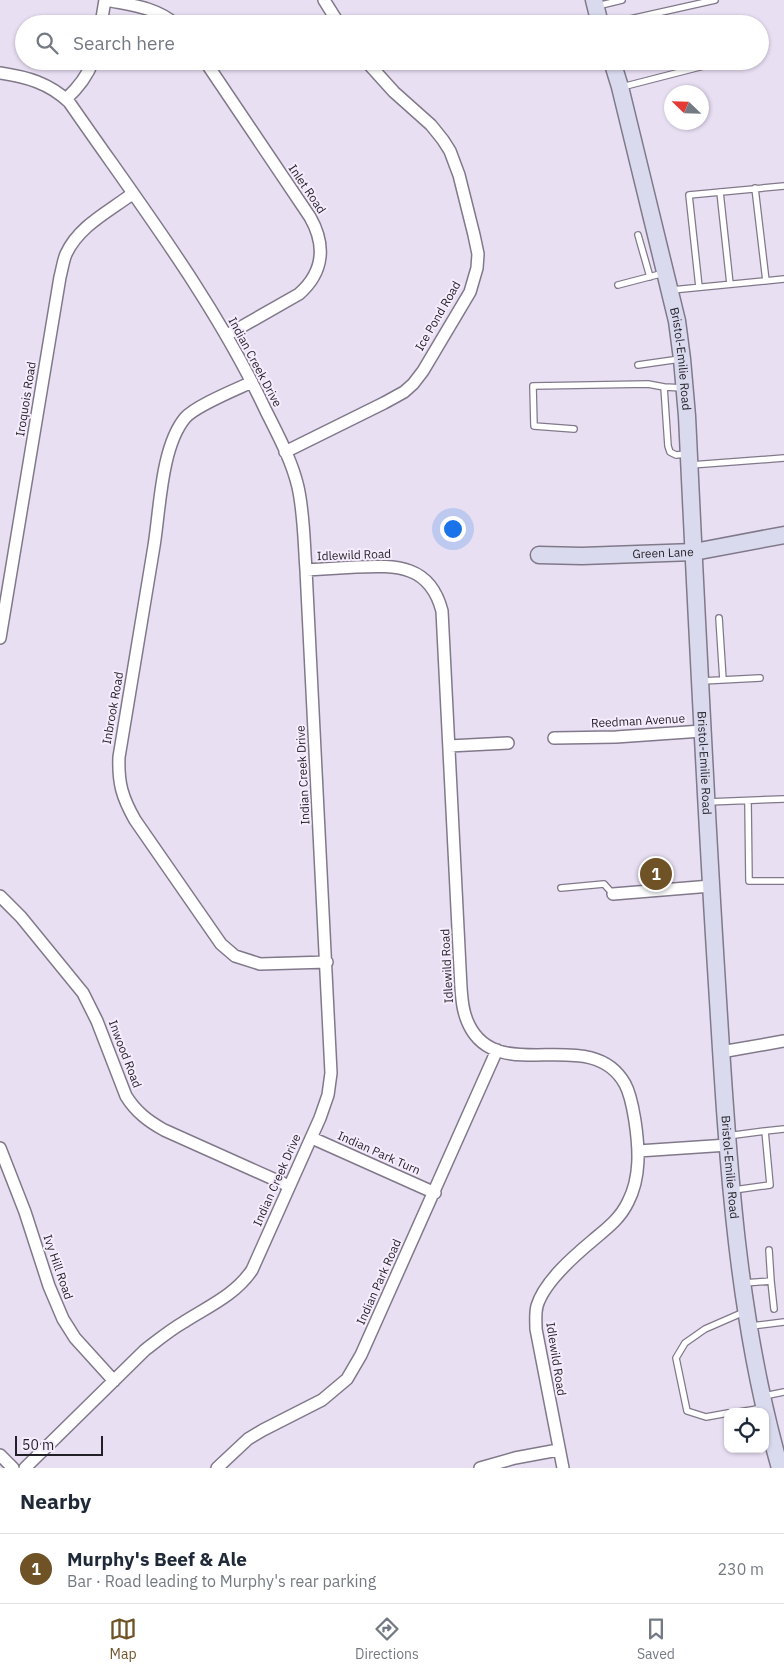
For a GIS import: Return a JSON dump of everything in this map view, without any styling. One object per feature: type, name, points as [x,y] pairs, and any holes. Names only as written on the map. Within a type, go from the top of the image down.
[{"type":"street","points":[[104,15],[106,0],[144,7],[162,15]]},
{"type":"street","points":[[324,0],[333,15]]},
{"type":"street","points":[[66,99],[79,87],[88,70]]},
{"type":"street","name":"Inlet Road","points":[[211,70],[310,217],[318,230],[320,245],[320,259],[317,270],[307,287],[299,294],[227,336]]},
{"type":"street","name":"Ice Pond Road","points":[[286,452],[384,403],[404,392],[413,384],[423,371],[470,292],[477,268],[478,254],[474,235],[459,175],[450,151],[430,125],[394,92],[374,70]]},
{"type":"street","name":"Bristol-Emilie Road","points":[[615,70],[620,87],[658,274],[670,290],[682,359],[711,886],[732,1190],[747,1319],[780,1468]]},
{"type":"street","name":"Indian Creek Drive","points":[[0,73],[37,81],[52,88],[66,99],[227,336],[286,452],[298,486],[302,505],[306,570],[327,962],[331,1073],[328,1095],[312,1138],[252,1270],[226,1297],[165,1333],[145,1350],[25,1468]]},
{"type":"street","name":"Iroquois Road","points":[[0,638],[65,255],[81,232],[132,194]]},
{"type":"street","name":"Inbrook Road","points":[[252,382],[192,412],[177,431],[172,441],[163,482],[119,757],[120,788],[135,820],[221,944],[235,956],[260,964],[280,965],[327,962]]},
{"type":"street","name":"Green Lane","points":[[539,554],[582,556],[694,552],[784,535]]},
{"type":"street","name":"Idlewild Road","points":[[306,570],[380,566],[398,567],[418,574],[429,584],[435,592],[442,611],[463,1009],[474,1034],[487,1045],[497,1050],[520,1056],[553,1053],[575,1054],[595,1060],[611,1068],[626,1086],[630,1100],[638,1151],[638,1170],[628,1202],[619,1217],[567,1264],[545,1289],[537,1307],[536,1329],[562,1468]]},
{"type":"street","name":"Reedman Avenue","points":[[554,738],[702,731]]},
{"type":"street","points":[[449,746],[508,743]]},
{"type":"street","points":[[614,894],[711,886]]},
{"type":"street","name":"Inwood Road","points":[[0,896],[21,917],[83,992],[97,1021],[124,1091],[132,1106],[146,1120],[164,1130],[290,1186]]},
{"type":"street","points":[[721,1052],[784,1041]]},
{"type":"street","name":"Indian Park Road","points":[[217,1468],[248,1440],[263,1430],[322,1400],[346,1379],[362,1356],[497,1050]]},
{"type":"street","name":"Indian Park Turn","points":[[312,1138],[435,1193]]},
{"type":"street","points":[[638,1151],[728,1141]]},
{"type":"street","name":"Ivy Hill Road","points":[[0,1148],[25,1212],[49,1286],[63,1319],[75,1338],[114,1381]]},
{"type":"street","points":[[480,1468],[514,1458],[558,1450]]},
{"type":"street","points":[[0,1455],[13,1468]]},
{"type":"lane","points":[[594,3],[622,0]]},
{"type":"lane","points":[[648,15],[715,0]]},
{"type":"lane","points":[[620,87],[687,70]]},
{"type":"lane","points":[[699,288],[689,194],[784,186]]},
{"type":"lane","points":[[755,188],[766,280]]},
{"type":"lane","points":[[720,192],[730,284]]},
{"type":"lane","points":[[618,285],[658,274],[638,235]]},
{"type":"lane","points":[[670,290],[784,279]]},
{"type":"lane","points":[[638,365],[682,359]]},
{"type":"lane","points":[[574,429],[534,426],[533,386],[648,384],[685,388]]},
{"type":"lane","points":[[664,387],[670,452],[689,460],[784,458]]},
{"type":"lane","points":[[719,618],[723,680]]},
{"type":"lane","points":[[700,681],[760,678]]},
{"type":"lane","points":[[706,802],[784,799]]},
{"type":"lane","points":[[748,801],[749,881],[784,881]]},
{"type":"lane","points":[[561,888],[604,884],[614,894]]},
{"type":"lane","points":[[728,1141],[765,1131],[784,1129]]},
{"type":"lane","points":[[732,1190],[770,1185],[765,1131]]},
{"type":"lane","points":[[769,1250],[774,1310]]},
{"type":"lane","points":[[742,1283],[771,1281]]},
{"type":"lane","points":[[724,1414],[706,1417],[687,1411],[676,1358],[684,1343],[704,1329],[747,1319],[784,1322]]},
{"type":"lane","points":[[749,1408],[784,1392]]},
{"type":"place","name":"Murphy's Beef & Ale","points":[[656,874]]}]
